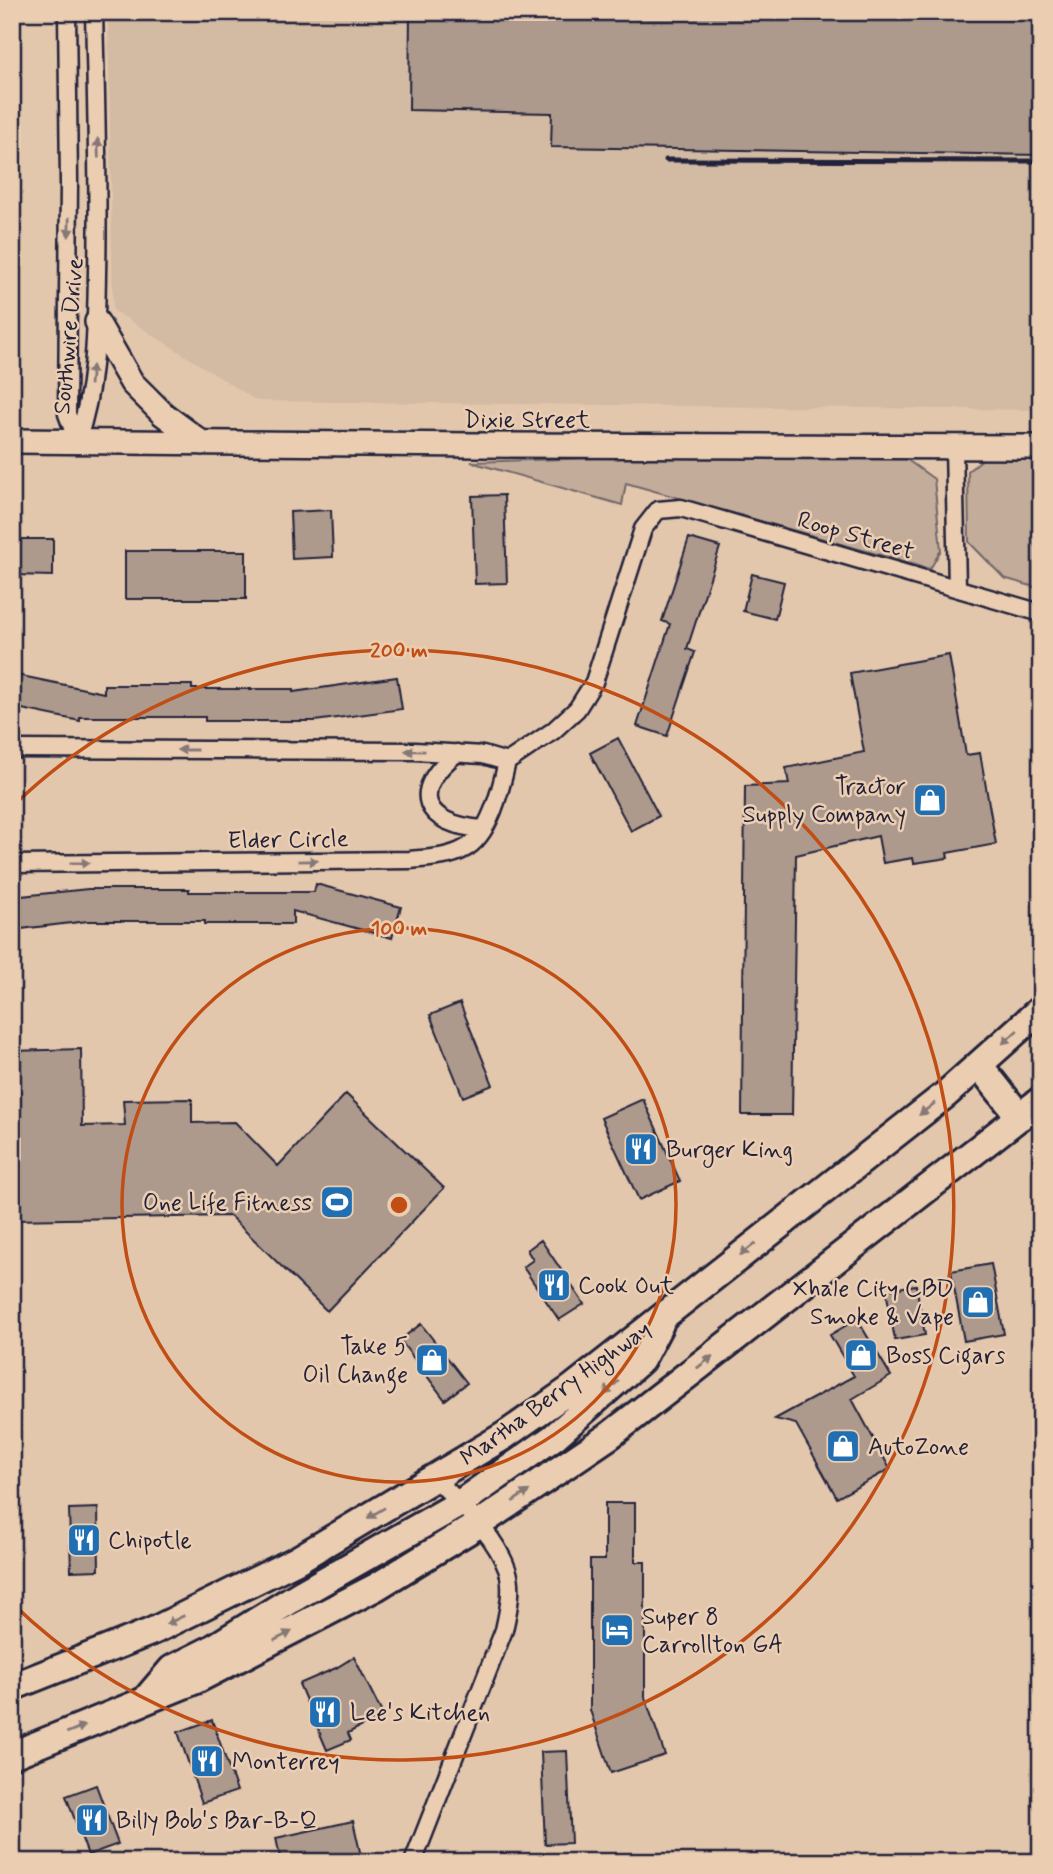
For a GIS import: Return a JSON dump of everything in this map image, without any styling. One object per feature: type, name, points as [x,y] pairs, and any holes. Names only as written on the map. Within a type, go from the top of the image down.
[{"type":"main road","name":"Martha Berry Highway","points":[[12,1687],[153,1631],[297,1560],[504,1436],[571,1389],[945,1095],[1041,1009]]},
{"type":"main road","points":[[979,1065],[1020,1116]]},
{"type":"main road","points":[[12,1755],[196,1680],[376,1587],[479,1524],[609,1436],[1041,1100]]},
{"type":"main road","points":[[145,1701],[172,1670],[459,1503],[554,1437],[641,1360],[665,1314]]},
{"type":"street","name":"Southwire Drive","points":[[67,12],[67,414],[77,441]]},
{"type":"street","name":"Southwire Drive","points":[[77,441],[88,412],[97,322],[99,180],[94,12]]},
{"type":"street","points":[[97,322],[132,383],[163,414],[202,443]]},
{"type":"street","name":"Dixie Street","points":[[12,440],[1041,447]]},
{"type":"street","points":[[954,447],[957,587]]},
{"type":"street","name":"Roop Street","points":[[507,762],[577,709],[594,682],[643,529],[658,510],[681,508],[1041,613]]},
{"type":"street","points":[[12,748],[457,753],[484,755],[507,762]]},
{"type":"street","points":[[457,753],[434,774],[428,788],[432,811],[450,824],[483,829]]},
{"type":"street","name":"Elder Circle","points":[[12,864],[410,860],[450,855],[466,849],[483,829],[497,801],[507,762]]},
{"type":"street","points":[[413,1862],[504,1630],[508,1612],[508,1571],[495,1546],[479,1524],[435,1478]]},
{"type":"shaded area","points":[[108,12],[1041,12],[1041,410],[257,401],[113,310]]},
{"type":"shaded area","points":[[662,456],[906,459],[934,479],[941,550],[930,569],[626,483],[622,505],[471,462]]},
{"type":"shaded area","points":[[984,458],[1041,458],[1041,589],[1004,578],[969,542],[968,471]]},
{"type":"building","points":[[410,12],[1041,12],[1041,155],[551,147],[552,113],[409,110]]},
{"type":"building","points":[[504,495],[507,583],[475,584],[472,496]]},
{"type":"building","points":[[331,510],[333,557],[292,559],[290,512]]},
{"type":"building","points":[[689,538],[720,547],[687,649],[695,652],[667,736],[637,726],[670,624],[662,621]]},
{"type":"building","points":[[12,539],[53,539],[53,576],[12,575]]},
{"type":"building","points":[[125,551],[246,551],[246,599],[125,599]]},
{"type":"building","points":[[752,574],[784,582],[775,619],[743,611]]},
{"type":"building","points":[[949,655],[966,755],[980,753],[996,844],[947,853],[948,858],[914,863],[913,858],[883,863],[878,836],[796,855],[792,1115],[742,1115],[745,786],[789,784],[786,768],[864,752],[850,673]]},
{"type":"building","points":[[12,674],[104,693],[104,685],[192,685],[192,689],[293,689],[293,692],[397,677],[402,709],[315,721],[205,721],[205,717],[80,717],[80,721],[12,707]]},
{"type":"building","points":[[618,738],[659,816],[631,831],[590,753]]},
{"type":"building","points":[[316,884],[401,907],[392,938],[293,911],[293,924],[88,921],[12,930],[12,897],[88,889],[314,892]]},
{"type":"building","points":[[460,1003],[493,1085],[463,1097],[430,1015]]},
{"type":"building","points":[[81,1049],[82,1126],[125,1125],[123,1100],[192,1099],[192,1123],[235,1122],[278,1166],[346,1094],[444,1188],[327,1311],[230,1216],[12,1220],[12,1051]]},
{"type":"building","name":"Burger King","points":[[643,1099],[680,1181],[639,1200],[601,1118]]},
{"type":"building","name":"Cook Out","points":[[541,1240],[584,1304],[559,1320],[523,1267],[533,1260],[527,1250]]},
{"type":"building","name":"Xhale City CBD Smoke & Vape","points":[[991,1264],[1004,1334],[964,1341],[951,1271]]},
{"type":"building","points":[[916,1285],[925,1335],[895,1340],[886,1290]]},
{"type":"building","name":"AutoZone","points":[[857,1319],[891,1376],[852,1399],[890,1469],[837,1498],[796,1424],[775,1419],[854,1376],[830,1335]]},
{"type":"building","name":"Take 5 Oil Change","points":[[421,1324],[467,1383],[445,1400],[400,1340]]},
{"type":"building","name":"Super 8 Carrollton GA","points":[[605,1503],[635,1503],[635,1562],[645,1562],[645,1697],[665,1755],[611,1773],[590,1710],[590,1560],[605,1560]]},
{"type":"building","points":[[98,1508],[99,1570],[71,1571],[69,1509]]},
{"type":"building","points":[[354,1657],[383,1715],[348,1733],[351,1740],[327,1750],[299,1684]]},
{"type":"building","name":"Monterrey","points":[[212,1720],[237,1791],[202,1803],[178,1732]]},
{"type":"building","points":[[567,1751],[571,1843],[545,1844],[541,1752]]},
{"type":"building","name":"Billy Bob's Bar-B-Q","points":[[96,1785],[118,1844],[88,1855],[66,1796]]},
{"type":"building","points":[[353,1821],[361,1856],[333,1862],[281,1862],[276,1838]]},
{"type":"railway","points":[[666,160],[1041,161]]},
{"type":"place","name":"Tractor Supply Company","points":[[930,800]]},
{"type":"place","name":"Burger King","points":[[641,1149]]},
{"type":"place","name":"One Life Fitness","points":[[337,1202]]},
{"type":"place","name":"Cook Out","points":[[554,1285]]},
{"type":"place","name":"Xhale City CBD Smoke & Vape","points":[[978,1302]]},
{"type":"place","name":"Boss Cigars","points":[[861,1355]]},
{"type":"place","name":"Take 5 Oil Change","points":[[432,1360]]},
{"type":"place","name":"AutoZone","points":[[843,1446]]},
{"type":"place","name":"Chipotle","points":[[84,1540]]},
{"type":"place","name":"Super 8 Carrollton GA","points":[[617,1630]]},
{"type":"place","name":"Lee's Kitchen","points":[[325,1712]]},
{"type":"place","name":"Monterrey","points":[[207,1761]]},
{"type":"place","name":"Billy Bob's Bar-B-Q","points":[[92,1820]]}]
